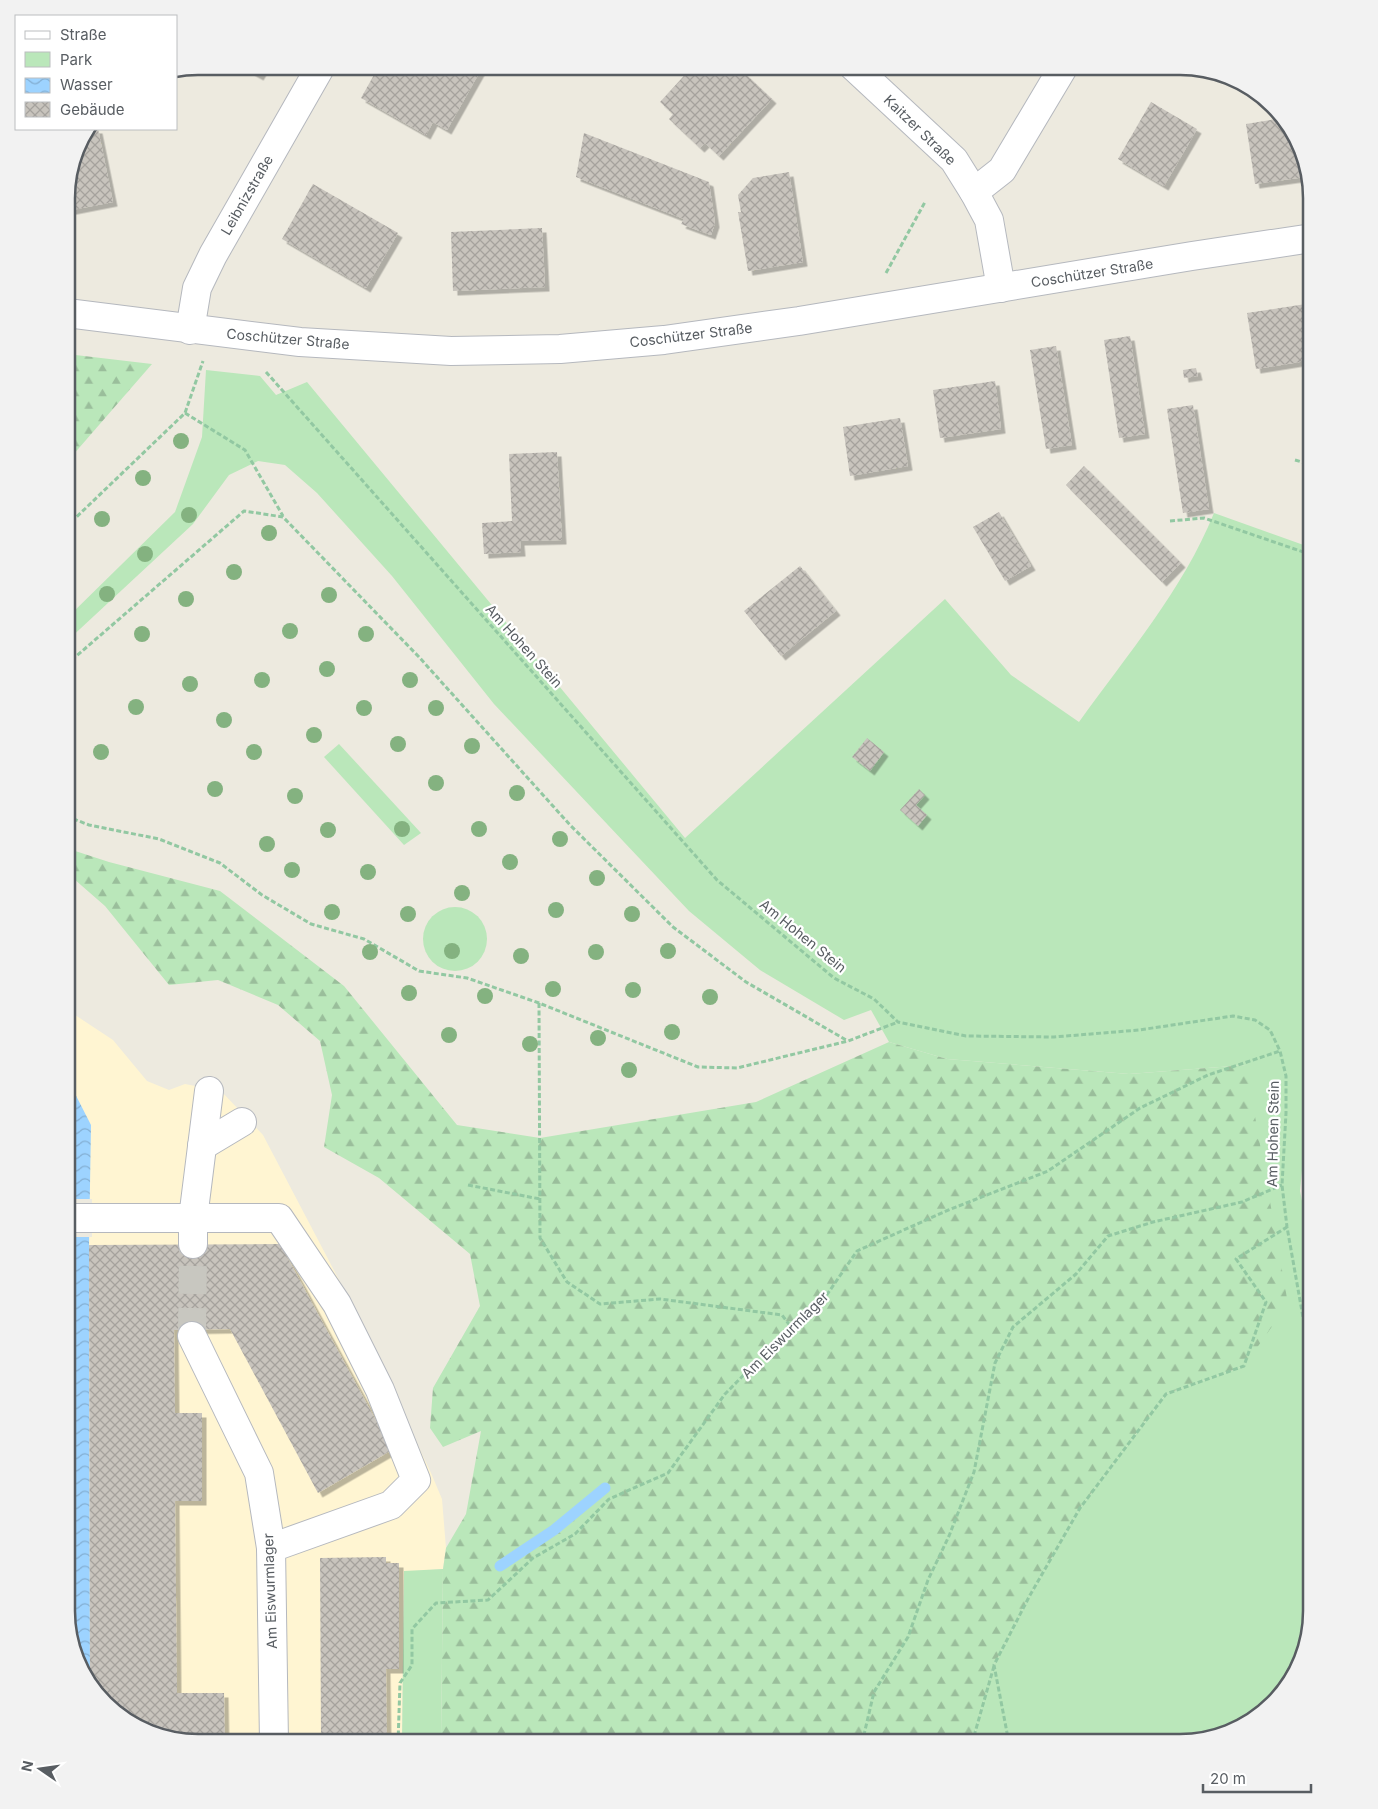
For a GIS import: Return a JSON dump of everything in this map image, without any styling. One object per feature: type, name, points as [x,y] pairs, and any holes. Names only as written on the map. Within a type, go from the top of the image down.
[{"type":"street","name":"Leibnizstraße","points":[[190,330],[197,288],[213,255],[316,75]]},
{"type":"street","name":"Kaitzer Straße","points":[[863,75],[954,160],[989,220],[1001,288]]},
{"type":"street","points":[[974,192],[1002,170],[1059,75]]},
{"type":"street","name":"Coschützer Straße","points":[[75,314],[190,330],[300,342],[452,351],[560,349],[664,340],[770,325],[1303,239]]},
{"type":"street","points":[[193,1231],[209,1091]]},
{"type":"street","points":[[202,1146],[242,1122]]},
{"type":"street","points":[[75,1218],[93,1218],[193,1231],[280,1218],[337,1304],[380,1390],[416,1480],[391,1505],[271,1548]]},
{"type":"street","name":"Am Eiswurmlager","points":[[192,1336],[259,1473],[271,1548],[274,1734]]},
{"type":"path","points":[[885,274],[925,202]]},
{"type":"path","points":[[75,518],[185,413],[203,358]]},
{"type":"path","name":"Am Hohen Stein","points":[[266,372],[717,880],[834,978],[874,999],[898,1022],[966,1036],[1054,1037],[1139,1030],[1233,1016],[1255,1020],[1270,1030],[1280,1051],[1286,1076],[1282,1185],[1287,1227],[1303,1317]]},
{"type":"path","points":[[185,413],[245,450],[283,517],[419,657],[570,825],[673,927],[746,982],[848,1041]]},
{"type":"path","points":[[1295,460],[1303,462]]},
{"type":"path","points":[[75,657],[244,511],[283,517]]},
{"type":"path","points":[[1170,521],[1204,518],[1303,552]]},
{"type":"path","points":[[75,820],[89,825],[159,839],[220,863],[262,895],[311,924],[364,939],[418,971],[466,978],[539,1003],[698,1067],[737,1068],[848,1041],[898,1022]]},
{"type":"path","points":[[539,1003],[540,1238],[567,1282],[600,1304],[660,1298],[782,1315],[791,1327]]},
{"type":"path","name":"Am Eiswurmlager","points":[[398,1734],[400,1683],[412,1666],[412,1629],[436,1603],[488,1600],[532,1558],[575,1534],[609,1499],[668,1473],[724,1394],[791,1327],[826,1296],[857,1251],[946,1211],[1048,1171],[1140,1108],[1208,1075],[1280,1051]]},
{"type":"path","points":[[468,1185],[540,1199]]},
{"type":"path","points":[[864,1734],[874,1692],[908,1637],[928,1580],[949,1536],[974,1472],[995,1363],[1013,1327],[1076,1274],[1108,1236],[1153,1222],[1242,1202],[1282,1185]]},
{"type":"path","points":[[975,1734],[994,1665],[1029,1596],[1080,1508],[1166,1394],[1244,1366],[1266,1302],[1236,1259],[1287,1227]]},
{"type":"path","points":[[994,1665],[1007,1734]]},
{"type":"shaded area","points":[[75,1015],[113,1040],[147,1081],[169,1090],[185,1084],[221,1091],[263,1135],[348,1297],[442,1499],[446,1548],[443,1569],[404,1572],[402,1734],[198,1734],[166,1730],[136,1718],[123,1709],[100,1686],[88,1666],[77,1635],[75,1619]]},
{"type":"green space","points":[[75,355],[152,364],[75,453]]},
{"type":"green space","points":[[206,370],[260,376],[276,395],[307,382],[685,838],[945,599],[1011,675],[1079,722],[1135,647],[1187,569],[1214,513],[1303,545],[1303,1160],[1300,1191],[1303,1206],[1303,1611],[1299,1643],[1294,1658],[1273,1692],[1261,1704],[1242,1718],[1227,1725],[1196,1733],[975,1734],[994,1665],[1029,1597],[1080,1508],[1166,1394],[1244,1366],[1246,1065],[1129,1074],[947,1059],[889,1042],[871,1010],[844,1020],[760,970],[689,911],[494,704],[392,576],[317,493],[285,465],[258,461],[229,475],[193,524],[75,634],[75,610],[175,512],[202,437]]},
{"type":"green space","points":[[339,744],[421,833],[404,845],[324,757]]},
{"type":"green space","points":[[75,851],[109,862],[220,891],[344,986],[457,1125],[540,1138],[756,1102],[889,1042],[947,1059],[1129,1074],[1246,1065],[1288,1304],[1244,1366],[1166,1394],[1080,1508],[1029,1597],[994,1665],[975,1734],[441,1734],[443,1569],[446,1548],[466,1514],[481,1431],[443,1447],[430,1428],[433,1388],[480,1306],[470,1254],[379,1178],[324,1147],[332,1095],[320,1041],[278,1005],[218,980],[169,985],[105,906],[75,880]]},
{"type":"green space","points":[[455,907],[473,913],[481,921],[487,939],[481,957],[473,965],[455,971],[437,965],[429,957],[423,939],[429,921],[437,913]]},
{"type":"green space","points":[[443,1569],[441,1734],[402,1734],[404,1571]]},
{"type":"water","points":[[75,1094],[91,1125],[89,1245],[90,1669],[77,1635],[75,1619]]},
{"type":"pier","points":[[75,1199],[92,1199],[92,1237],[75,1237]]},
{"type":"building","points":[[374,75],[478,75],[447,130],[433,122],[426,135],[361,98]]},
{"type":"building","points":[[685,75],[747,75],[772,99],[719,156],[705,143],[700,148],[669,119],[673,114],[660,102]]},
{"type":"building","points":[[1151,102],[1197,129],[1164,186],[1118,159]]},
{"type":"building","points":[[1275,119],[1287,136],[1294,151],[1301,178],[1255,184],[1246,124]]},
{"type":"building","points":[[96,130],[98,130],[113,202],[75,209],[75,190],[79,166],[84,151]]},
{"type":"building","points":[[584,133],[709,182],[715,223],[711,235],[681,224],[684,219],[576,177]]},
{"type":"building","points":[[789,172],[803,262],[748,271],[738,212],[741,212],[738,195],[753,178]]},
{"type":"building","points":[[313,184],[398,233],[366,288],[282,239]]},
{"type":"building","points":[[542,228],[545,287],[453,291],[451,232]]},
{"type":"building","points":[[1303,304],[1303,361],[1256,369],[1247,313]]},
{"type":"building","points":[[1130,336],[1145,434],[1119,438],[1104,340]]},
{"type":"building","points":[[1056,346],[1072,445],[1046,449],[1030,350]]},
{"type":"building","points":[[1196,368],[1198,376],[1184,378],[1183,370]]},
{"type":"building","points":[[995,381],[1001,429],[940,438],[933,390]]},
{"type":"building","points":[[1193,405],[1209,509],[1183,513],[1167,409]]},
{"type":"building","points":[[900,418],[908,466],[850,476],[843,427]]},
{"type":"building","points":[[557,452],[562,540],[520,541],[521,552],[484,554],[482,523],[512,521],[509,454]]},
{"type":"building","points":[[1084,466],[1181,563],[1162,582],[1066,485]]},
{"type":"building","points":[[999,512],[1031,566],[1005,581],[973,527]]},
{"type":"building","points":[[800,566],[836,611],[781,656],[744,611]]},
{"type":"building","points":[[867,738],[884,752],[870,771],[852,757]]},
{"type":"building","points":[[919,789],[925,795],[916,805],[927,815],[918,826],[900,810]]},
{"type":"building","points":[[280,1244],[392,1450],[318,1493],[230,1329],[174,1330],[175,1413],[202,1413],[202,1501],[175,1501],[177,1693],[224,1693],[225,1734],[182,1733],[166,1730],[136,1718],[111,1698],[100,1686],[90,1669],[89,1245]]},
{"type":"building","points":[[386,1557],[386,1563],[399,1563],[399,1669],[386,1669],[387,1734],[321,1734],[320,1558]]},
{"type":"waterway","points":[[500,1566],[554,1530],[605,1488]]},
{"type":"tunnel","points":[[192,1336],[193,1244]]}]
